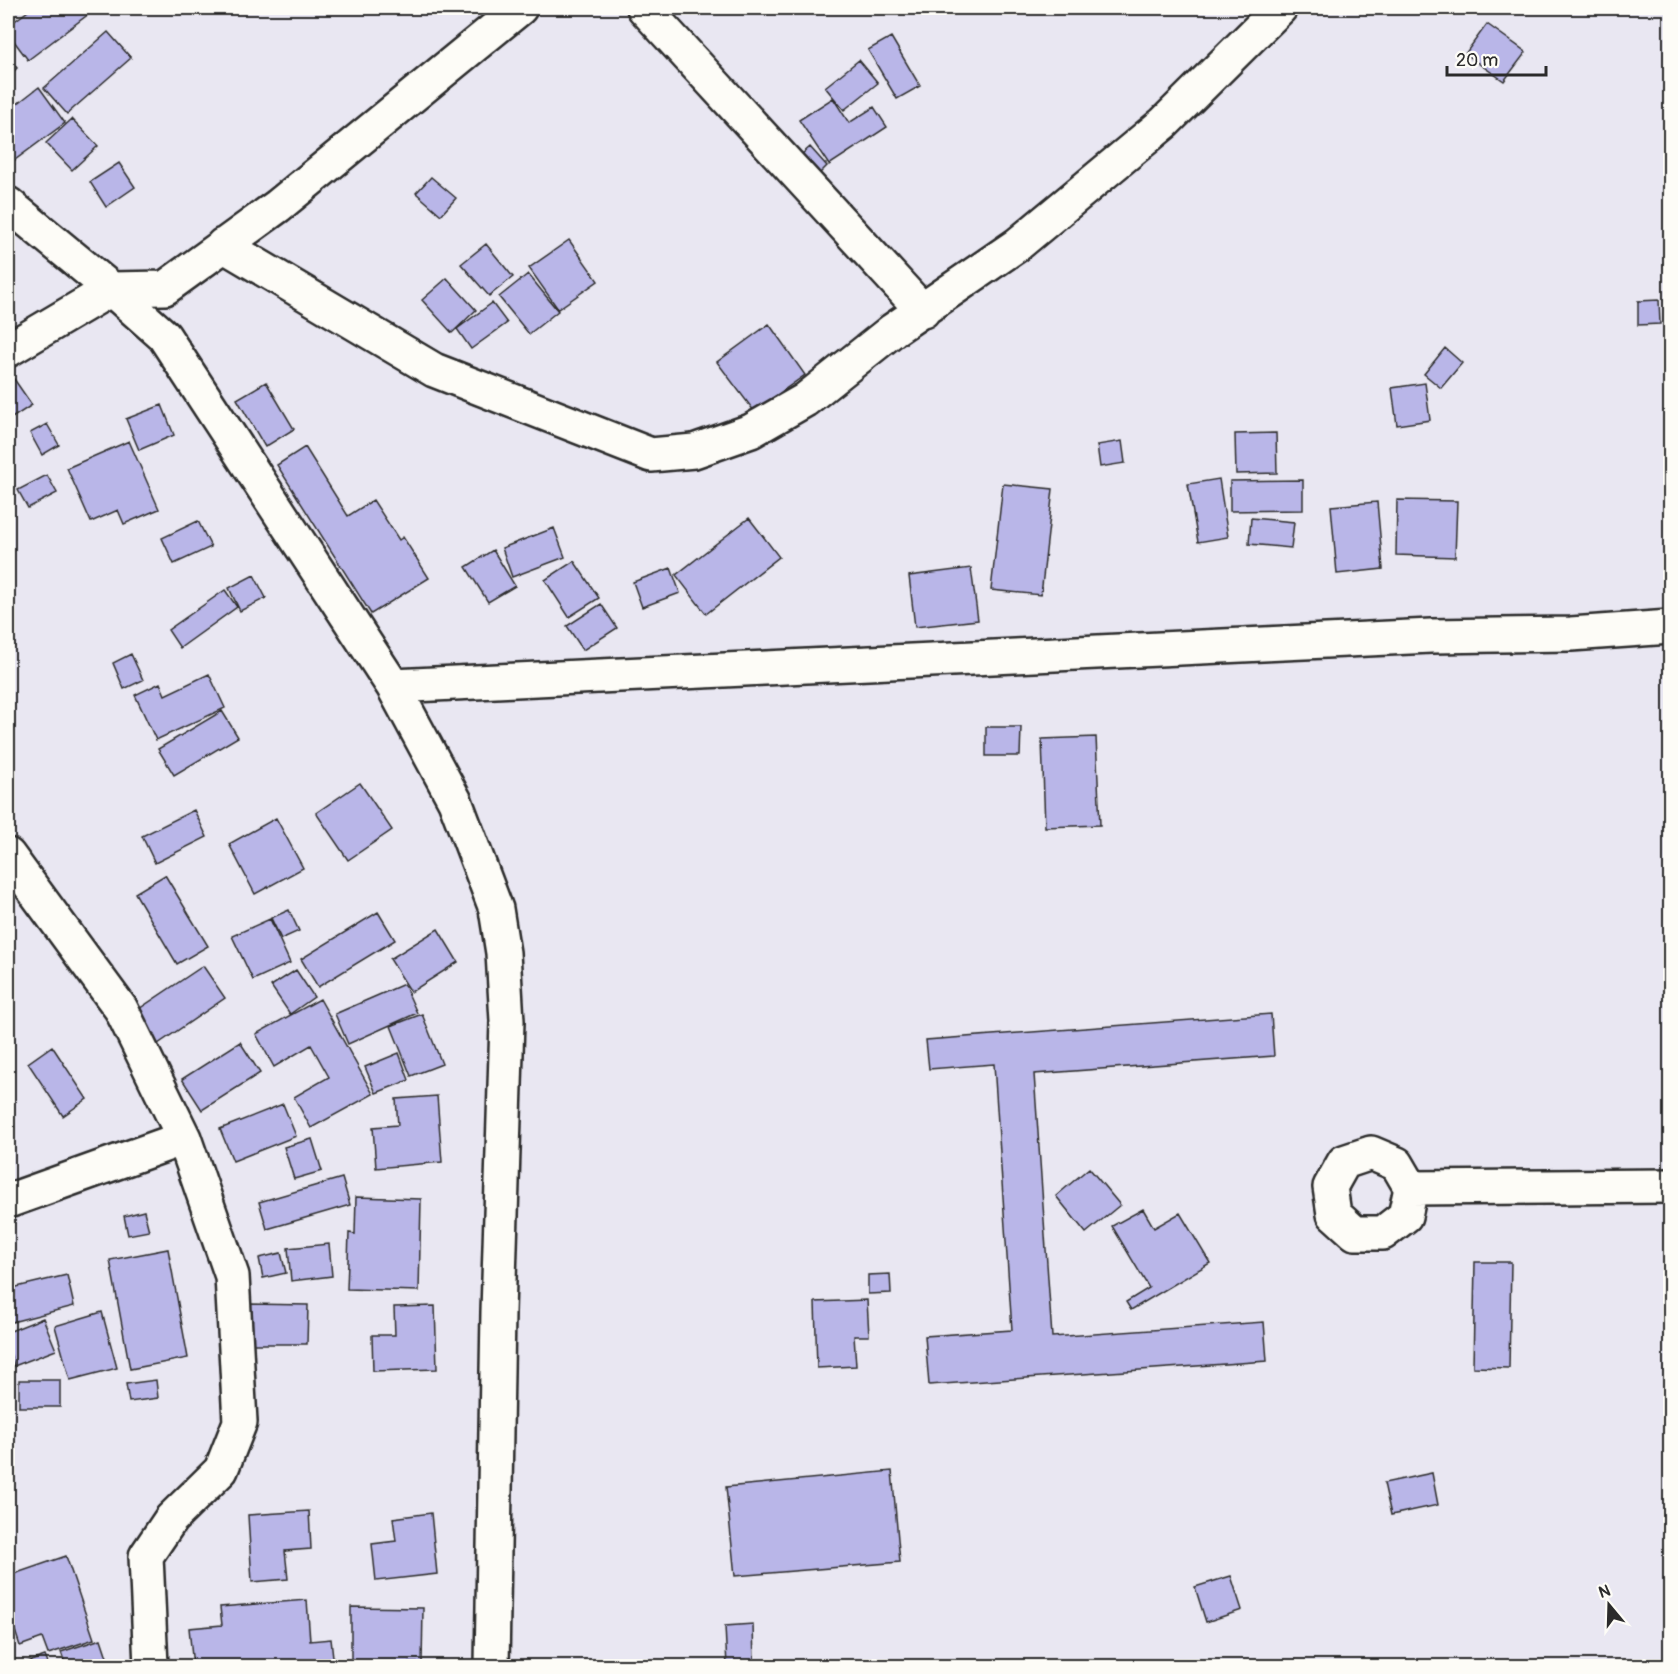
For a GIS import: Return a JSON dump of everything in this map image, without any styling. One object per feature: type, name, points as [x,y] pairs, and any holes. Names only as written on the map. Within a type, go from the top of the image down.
[{"type":"street","points":[[8,350],[111,289],[165,288],[278,206],[520,8]]},
{"type":"street","points":[[644,8],[923,310]]},
{"type":"street","points":[[223,245],[434,370],[651,455],[694,452],[751,431],[805,400],[893,330],[1017,245],[1164,123],[1280,8]]},
{"type":"street","points":[[8,204],[164,336],[393,686],[455,801],[496,909],[503,953],[507,1021],[498,1312],[492,1666]]},
{"type":"street","points":[[393,686],[1431,636],[1571,634],[1671,627]]},
{"type":"street","points":[[8,855],[121,1009],[184,1138],[232,1276],[240,1422],[221,1470],[171,1519],[146,1556],[151,1666]]},
{"type":"street","points":[[8,1202],[184,1138]]},
{"type":"street","points":[[1411,1188],[1671,1186]]},
{"type":"building","points":[[32,8],[93,8],[94,10],[28,60],[8,33],[8,26]]},
{"type":"building","points":[[1487,24],[1526,52],[1504,81],[1465,54]]},
{"type":"building","points":[[108,32],[131,58],[67,114],[44,88]]},
{"type":"building","points":[[891,37],[920,86],[897,99],[868,50]]},
{"type":"building","points":[[8,57],[17,68],[8,77]]},
{"type":"building","points":[[859,60],[878,83],[844,110],[825,87]]},
{"type":"building","points":[[39,87],[65,123],[8,165],[8,111]]},
{"type":"building","points":[[833,98],[849,123],[874,107],[887,127],[829,165],[799,120]]},
{"type":"building","points":[[72,119],[98,146],[72,170],[46,143]]},
{"type":"building","points":[[810,147],[827,166],[812,181],[794,161]]},
{"type":"building","points":[[119,163],[135,187],[106,207],[90,182]]},
{"type":"building","points":[[431,177],[456,198],[441,215],[416,193]]},
{"type":"building","points":[[569,240],[598,281],[558,309],[529,268]]},
{"type":"building","points":[[486,244],[513,277],[489,296],[461,264]]},
{"type":"building","points":[[528,274],[558,311],[529,334],[499,297]]},
{"type":"building","points":[[447,278],[476,310],[452,333],[422,300]]},
{"type":"building","points":[[1659,300],[1660,324],[1638,325],[1638,301]]},
{"type":"building","points":[[492,303],[507,323],[471,349],[457,329]]},
{"type":"building","points":[[769,324],[805,375],[754,411],[717,362]]},
{"type":"building","points":[[1445,348],[1462,363],[1441,388],[1424,374]]},
{"type":"building","points":[[14,379],[32,405],[12,418],[8,411],[8,383]]},
{"type":"building","points":[[266,382],[294,429],[265,447],[237,399]]},
{"type":"building","points":[[1425,383],[1430,420],[1397,425],[1392,388]]},
{"type":"building","points":[[162,405],[174,435],[139,450],[126,419]]},
{"type":"building","points":[[47,424],[59,445],[42,455],[30,433]]},
{"type":"building","points":[[1276,433],[1277,473],[1236,474],[1235,434]]},
{"type":"building","points":[[129,441],[159,509],[124,524],[118,510],[91,522],[67,468]]},
{"type":"building","points":[[1122,441],[1125,463],[1100,467],[1097,445]]},
{"type":"building","points":[[305,447],[348,516],[373,500],[399,540],[403,537],[429,578],[371,614],[277,465]]},
{"type":"building","points":[[47,475],[57,493],[28,508],[18,490]]},
{"type":"building","points":[[1219,479],[1228,537],[1198,542],[1188,484]]},
{"type":"building","points":[[1303,480],[1303,510],[1230,511],[1230,481]]},
{"type":"building","points":[[1003,484],[1053,489],[1041,595],[991,590]]},
{"type":"building","points":[[1397,500],[1457,501],[1455,557],[1396,555]]},
{"type":"building","points":[[1377,502],[1383,569],[1337,574],[1331,506]]},
{"type":"building","points":[[749,518],[779,557],[706,614],[676,575]]},
{"type":"building","points":[[1251,518],[1294,522],[1291,548],[1249,544]]},
{"type":"building","points":[[198,521],[211,547],[174,564],[162,538]]},
{"type":"building","points":[[554,528],[565,557],[512,577],[502,548]]},
{"type":"building","points":[[493,550],[515,586],[488,602],[466,567]]},
{"type":"building","points":[[574,561],[599,598],[569,617],[545,580]]},
{"type":"building","points":[[671,568],[680,593],[642,607],[633,582]]},
{"type":"building","points":[[971,568],[978,620],[915,627],[909,576]]},
{"type":"building","points":[[254,575],[266,598],[240,611],[229,588]]},
{"type":"building","points":[[225,590],[237,607],[180,648],[168,630]]},
{"type":"building","points":[[601,604],[617,628],[583,650],[567,626]]},
{"type":"building","points":[[131,654],[143,680],[124,689],[113,663]]},
{"type":"building","points":[[209,674],[225,708],[156,740],[135,695],[160,683],[165,695]]},
{"type":"building","points":[[222,711],[238,737],[174,775],[158,749]]},
{"type":"building","points":[[986,727],[1021,727],[1020,756],[986,756]]},
{"type":"building","points":[[1096,737],[1100,825],[1045,827],[1042,739]]},
{"type":"building","points":[[360,783],[392,830],[348,860],[316,813]]},
{"type":"building","points":[[194,810],[207,837],[155,863],[142,836]]},
{"type":"building","points":[[276,818],[303,868],[255,894],[229,844]]},
{"type":"building","points":[[165,875],[208,946],[177,964],[135,893]]},
{"type":"building","points":[[289,910],[299,931],[281,939],[271,918]]},
{"type":"building","points":[[378,912],[395,940],[318,987],[301,959]]},
{"type":"building","points":[[270,919],[290,963],[253,980],[232,936]]},
{"type":"building","points":[[438,929],[458,962],[411,992],[390,959]]},
{"type":"building","points":[[203,966],[225,998],[155,1046],[133,1013]]},
{"type":"building","points":[[296,970],[314,997],[290,1014],[271,986]]},
{"type":"building","points":[[404,984],[417,1013],[348,1044],[335,1014]]},
{"type":"building","points":[[320,999],[373,1094],[311,1128],[294,1097],[329,1077],[311,1045],[274,1067],[256,1034]]},
{"type":"building","points":[[422,1014],[442,1064],[411,1076],[391,1026]]},
{"type":"building","points":[[1271,1014],[1274,1056],[1034,1074],[1052,1337],[1264,1322],[1267,1361],[929,1385],[925,1336],[1012,1330],[994,1064],[929,1069],[926,1040]]},
{"type":"building","points":[[240,1042],[260,1073],[202,1110],[182,1079]]},
{"type":"building","points":[[52,1046],[87,1099],[63,1116],[28,1063]]},
{"type":"building","points":[[399,1053],[409,1080],[376,1093],[365,1067]]},
{"type":"building","points":[[437,1096],[442,1162],[376,1168],[373,1127],[398,1125],[396,1099]]},
{"type":"building","points":[[283,1104],[296,1136],[233,1161],[220,1129]]},
{"type":"building","points":[[312,1139],[322,1171],[294,1179],[284,1147]]},
{"type":"building","points":[[1089,1168],[1120,1205],[1086,1233],[1056,1196]]},
{"type":"building","points":[[342,1178],[350,1205],[267,1229],[259,1202]]},
{"type":"building","points":[[356,1197],[421,1199],[419,1291],[347,1289],[349,1233],[355,1234]]},
{"type":"building","points":[[1143,1209],[1154,1228],[1180,1213],[1210,1263],[1131,1310],[1126,1302],[1149,1288],[1112,1226]]},
{"type":"building","points":[[144,1211],[149,1231],[128,1235],[124,1216]]},
{"type":"building","points":[[329,1244],[332,1276],[291,1281],[288,1248]]},
{"type":"building","points":[[168,1249],[188,1358],[130,1369],[110,1260]]},
{"type":"building","points":[[281,1253],[286,1273],[263,1278],[259,1258]]},
{"type":"building","points":[[1475,1262],[1511,1262],[1509,1368],[1473,1367]]},
{"type":"building","points":[[890,1274],[891,1293],[868,1294],[868,1275]]},
{"type":"building","points":[[67,1275],[74,1306],[8,1323],[8,1289]]},
{"type":"building","points":[[867,1300],[869,1336],[854,1336],[856,1366],[817,1368],[815,1302]]},
{"type":"building","points":[[248,1304],[308,1305],[307,1344],[248,1344]]},
{"type":"building","points":[[435,1306],[437,1369],[373,1371],[372,1335],[395,1335],[394,1307]]},
{"type":"building","points":[[102,1312],[117,1368],[70,1380],[55,1326]]},
{"type":"building","points":[[43,1318],[56,1350],[14,1366],[8,1347],[8,1332]]},
{"type":"building","points":[[19,1380],[60,1380],[60,1407],[19,1407]]},
{"type":"building","points":[[156,1380],[158,1398],[129,1402],[126,1384]]},
{"type":"building","points":[[892,1471],[900,1562],[735,1576],[726,1487]]},
{"type":"building","points":[[1432,1473],[1438,1505],[1391,1515],[1384,1483]]},
{"type":"building","points":[[309,1511],[311,1549],[285,1551],[288,1579],[252,1582],[248,1515]]},
{"type":"building","points":[[431,1513],[437,1574],[376,1581],[372,1544],[396,1541],[393,1518]]},
{"type":"building","points":[[66,1556],[94,1639],[48,1654],[42,1638],[20,1646],[8,1609],[8,1576]]},
{"type":"building","points":[[1231,1576],[1242,1610],[1206,1622],[1195,1587]]},
{"type":"building","points":[[307,1600],[310,1641],[331,1639],[334,1666],[193,1666],[189,1628],[222,1625],[220,1607]]},
{"type":"building","points":[[351,1607],[423,1608],[422,1663],[351,1662]]},
{"type":"building","points":[[753,1624],[754,1665],[727,1666],[725,1626]]},
{"type":"building","points":[[101,1639],[110,1666],[66,1666],[61,1652]]},
{"type":"building","points":[[45,1656],[49,1666],[23,1666],[22,1664]]}]
